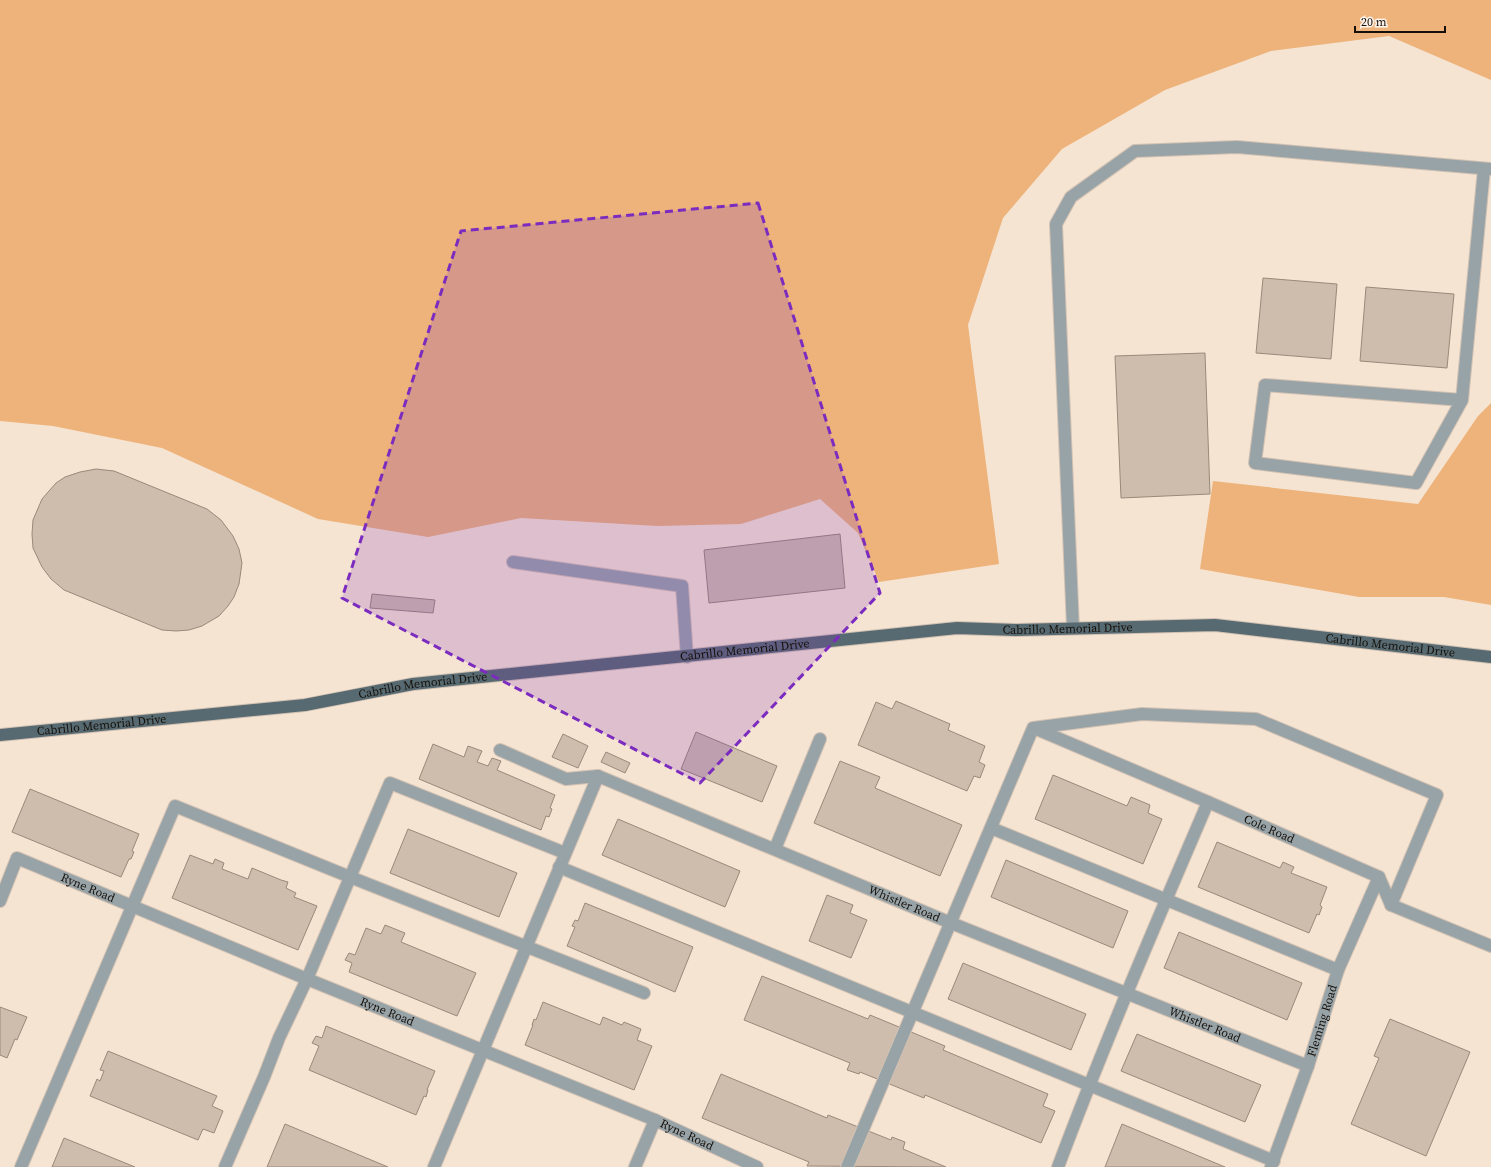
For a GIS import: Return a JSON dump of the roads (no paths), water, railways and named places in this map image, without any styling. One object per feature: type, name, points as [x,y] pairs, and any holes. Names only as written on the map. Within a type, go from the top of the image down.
[{"type":"main road","name":"Cabrillo Memorial Drive","points":[[0,735],[305,705],[413,684],[957,628],[1016,630],[1215,625],[1491,657]]},
{"type":"street","points":[[1073,628],[1056,224],[1071,197],[1135,151],[1237,148],[1488,169],[1462,400],[1416,483],[1255,462],[1265,385],[1462,400]]},
{"type":"street","points":[[513,562],[682,586],[687,657]]},
{"type":"street","points":[[847,1167],[1033,728],[1142,714],[1256,720],[1437,795],[1391,905]]},
{"type":"street","name":"Cole Road","points":[[1033,728],[1208,802],[1379,877]]},
{"type":"street","points":[[775,849],[820,739]]},
{"type":"street","name":"Whistler Road","points":[[500,750],[566,779],[598,776],[951,923],[1308,1066]]},
{"type":"street","points":[[434,1167],[484,1051],[598,776]]},
{"type":"street","points":[[225,1167],[264,1077],[279,1038],[307,979],[390,783],[565,854]]},
{"type":"street","points":[[1058,1167],[1088,1086],[1208,802]]},
{"type":"street","points":[[21,1167],[175,806],[644,993]]},
{"type":"street","points":[[991,828],[1338,970]]},
{"type":"street","name":"Ryne Road","points":[[0,901],[17,858],[307,979],[655,1120],[757,1167]]},
{"type":"street","points":[[559,867],[1273,1164]]},
{"type":"street","points":[[1379,877],[1391,905],[1491,946]]},
{"type":"street","name":"Fleming Road","points":[[1273,1164],[1308,1066],[1338,970],[1379,877]]},
{"type":"street","points":[[635,1167],[655,1120]]}]
